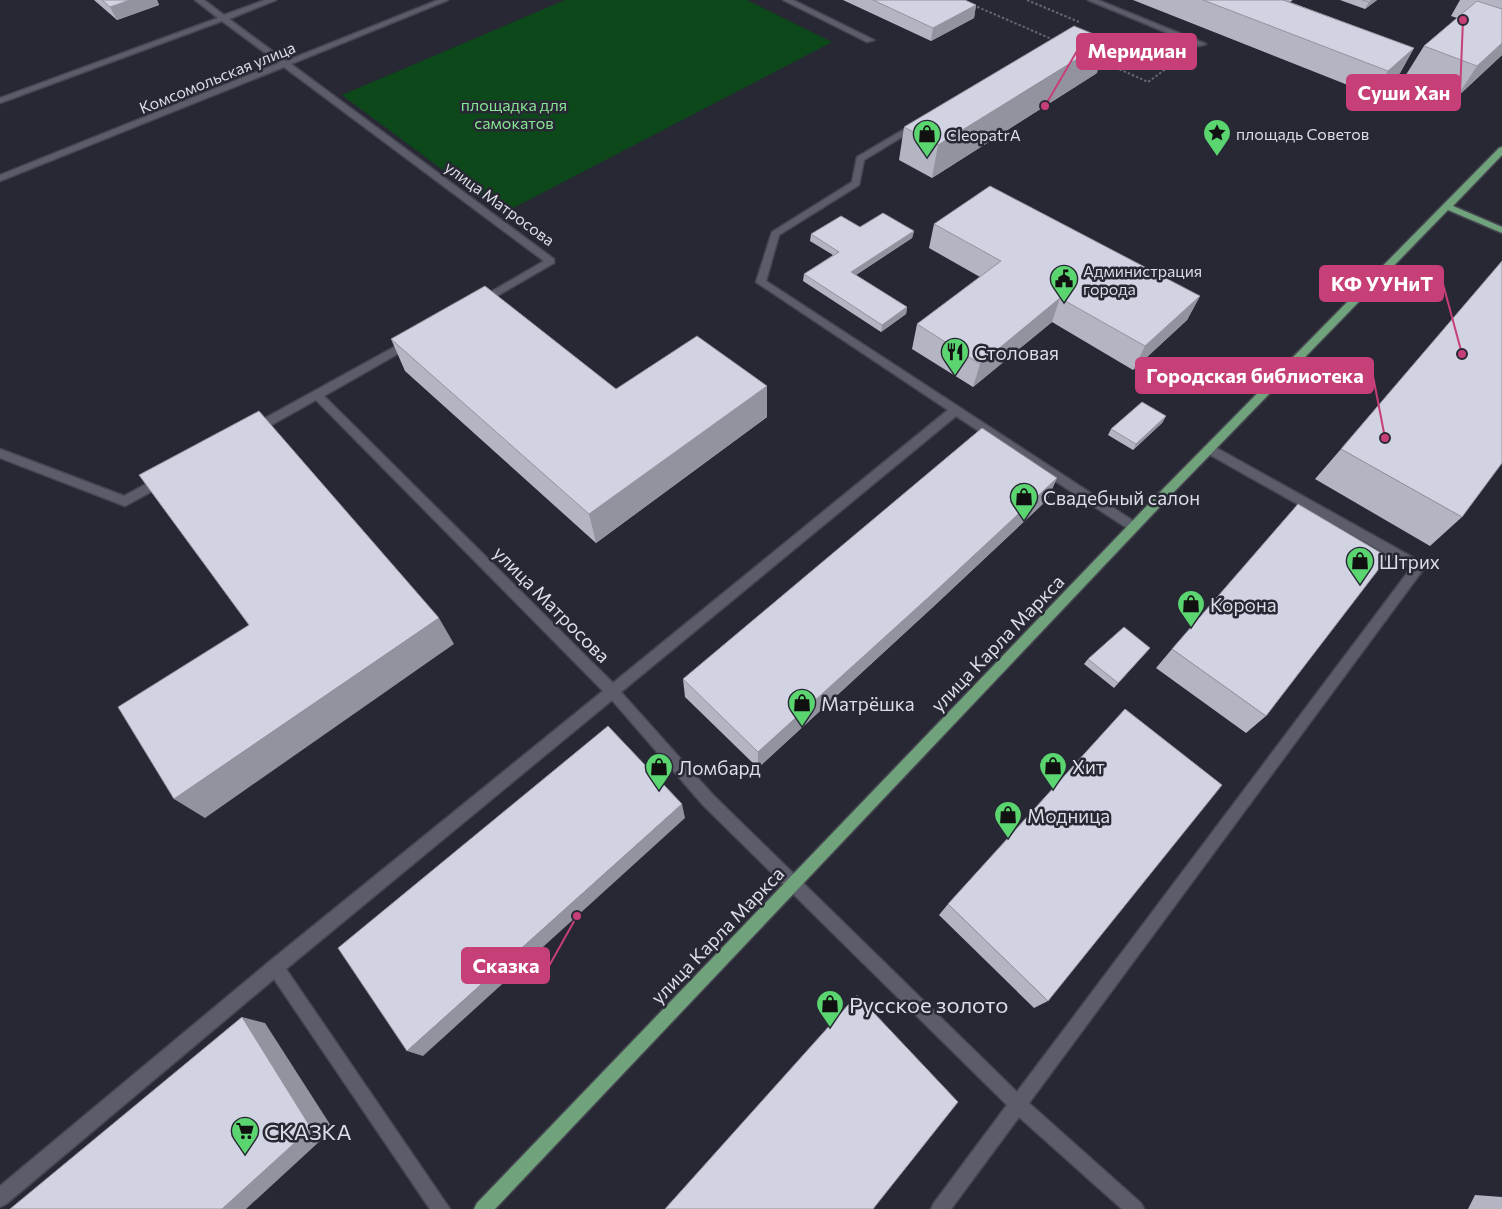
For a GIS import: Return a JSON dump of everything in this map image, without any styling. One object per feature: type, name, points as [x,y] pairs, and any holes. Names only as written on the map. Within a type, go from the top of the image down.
[{"type":"main road","name":"улица Карла Маркса","points":[[483,1209],[793,882],[1209,449],[1448,206],[1492,165],[1502,150]]},
{"type":"main road","points":[[1448,206],[1502,230]]},
{"type":"street","points":[[199,0],[286,63]]},
{"type":"street","points":[[0,100],[272,0]]},
{"type":"street","name":"Комсомольская улица","points":[[0,178],[444,0]]},
{"type":"street","points":[[786,0],[870,40]]},
{"type":"street","points":[[1092,0],[1202,44]]},
{"type":"street","name":"улица Матросова","points":[[286,63],[551,261],[473,306]]},
{"type":"street","points":[[926,120],[860,159],[856,183],[775,234],[761,282],[1134,527]]},
{"type":"street","points":[[239,438],[421,335]]},
{"type":"street","name":"улица Матросова","points":[[318,395],[612,691],[708,800],[1018,1104],[1134,1209]]},
{"type":"street","points":[[0,1198],[276,967],[956,410]]},
{"type":"street","points":[[940,1209],[1419,567],[1209,449]]},
{"type":"street","points":[[0,453],[125,501],[177,472]]},
{"type":"street","points":[[276,967],[440,1209]]},
{"type":"path","points":[[970,4],[1058,42]]},
{"type":"path","points":[[1094,58],[1148,82]]},
{"type":"green space","name":"площадка для самокатов","points":[[565,0],[747,0],[832,42],[502,214],[342,95]]},
{"type":"building","points":[[102,0],[130,0],[110,7]]},
{"type":"building","points":[[873,0],[965,0],[976,5],[933,28]]},
{"type":"building","points":[[1203,0],[1283,0],[1414,48],[1388,71]]},
{"type":"building","points":[[1477,1],[1502,9],[1502,43],[1477,66],[1424,46]]},
{"type":"building","points":[[1074,26],[1108,40],[938,145],[904,127]]},
{"type":"building","name":"Администрация города","points":[[990,186],[1200,296],[1145,346],[1060,298],[980,364],[917,324],[1001,261],[934,224]]},
{"type":"building","points":[[883,213],[914,231],[851,272],[907,307],[882,325],[804,274],[839,252],[811,234],[841,216],[860,227]]},
{"type":"building","points":[[1502,261],[1502,463],[1462,517],[1341,449]]},
{"type":"building","points":[[485,286],[616,389],[697,336],[767,386],[589,514],[391,339]]},
{"type":"building","points":[[1142,402],[1166,416],[1136,444],[1111,429]]},
{"type":"building","points":[[259,411],[439,618],[174,799],[118,707],[249,625],[139,475]]},
{"type":"building","points":[[982,428],[1057,478],[758,752],[683,679]]},
{"type":"building","points":[[1298,504],[1388,557],[1266,716],[1172,649]]},
{"type":"building","points":[[1124,627],[1150,648],[1118,683],[1088,659]]},
{"type":"building","points":[[1125,709],[1222,785],[1048,1001],[948,904]]},
{"type":"building","points":[[608,726],[682,804],[407,1051],[338,948]]},
{"type":"building","points":[[857,995],[958,1102],[873,1209],[665,1209]]},
{"type":"building","points":[[242,1017],[311,1128],[222,1209],[10,1209]]},
{"type":"place","name":"Суши Хан","points":[[1463,20]]},
{"type":"place","name":"Меридиан","points":[[1045,106]]},
{"type":"place","name":"площадь Советов","points":[[1217,157]]},
{"type":"place","name":"CleopatrA","points":[[927,158]]},
{"type":"place","name":"Администрация города","points":[[1064,303]]},
{"type":"place","name":"КФ УУНиТ","points":[[1462,354]]},
{"type":"place","name":"Столовая","points":[[955,376]]},
{"type":"place","name":"Городская библиотека","points":[[1385,438]]},
{"type":"place","name":"Свадебный салон","points":[[1024,521]]},
{"type":"place","name":"Штрих","points":[[1360,585]]},
{"type":"place","name":"Корона","points":[[1191,628]]},
{"type":"place","name":"Матрёшка","points":[[802,727]]},
{"type":"place","name":"Хит","points":[[1053,790]]},
{"type":"place","name":"Ломбард","points":[[659,791]]},
{"type":"place","name":"Модница","points":[[1008,839]]},
{"type":"place","name":"Сказка","points":[[577,916]]},
{"type":"place","name":"Русское золото","points":[[830,1028]]},
{"type":"place","name":"СКАЗКА","points":[[245,1155]]}]
